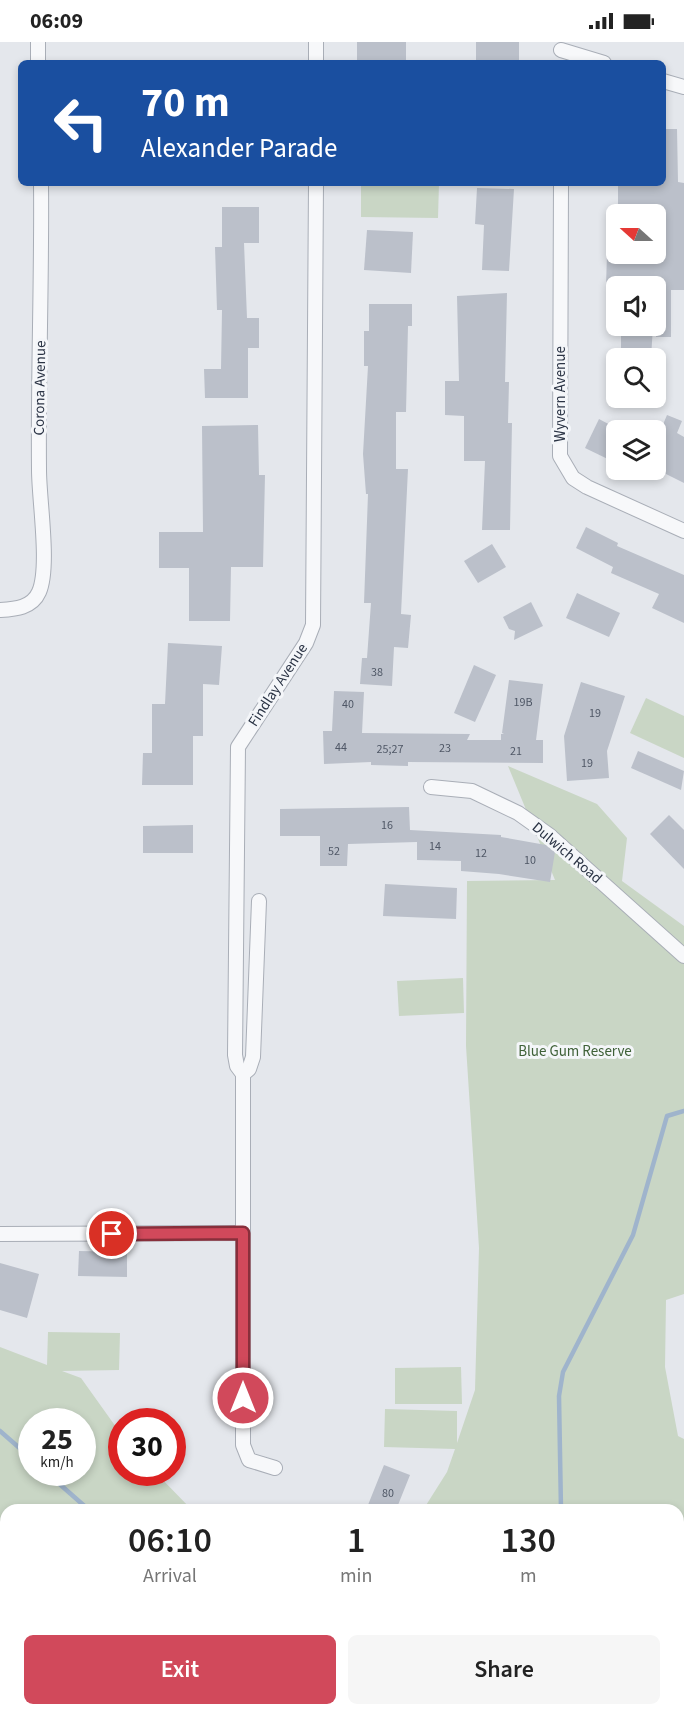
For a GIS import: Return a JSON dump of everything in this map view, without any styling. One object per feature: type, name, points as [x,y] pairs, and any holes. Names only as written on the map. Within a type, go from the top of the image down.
[{"type":"street","points":[[38,42],[38,60]]},
{"type":"street","points":[[316,42],[316,60]]},
{"type":"street","points":[[561,52],[592,60]]},
{"type":"street","points":[[666,82],[684,87]]},
{"type":"street","name":"Corona Avenue","points":[[0,610],[22,607],[32,602],[39,593],[43,569],[39,471],[41,186]]},
{"type":"street","name":"Findlay Avenue","points":[[275,1468],[249,1460],[243,1445],[243,1074],[237,1066],[235,1055],[238,747],[306,643],[313,626],[315,602],[315,186]]},
{"type":"street","name":"Wyvern Avenue","points":[[561,186],[560,456],[573,478],[587,487],[684,531]]},
{"type":"street","name":"Dulwich Road","points":[[430,786],[472,791],[518,813],[549,835],[684,956]]},
{"type":"street","name":"Findlay Avenue","points":[[243,1074],[249,1069],[253,1057],[259,901]]},
{"type":"street","points":[[0,1234],[243,1233]]},
{"type":"green space","points":[[361,186],[439,186],[438,218],[361,217]]},
{"type":"green space","points":[[646,698],[684,716],[684,758],[630,733]]},
{"type":"green space","name":"Blue Gum Reserve","points":[[508,766],[597,804],[627,838],[622,881],[684,926],[684,1294],[666,1300],[665,1367],[678,1436],[684,1439],[684,1504],[427,1504],[447,1472],[455,1449],[384,1447],[385,1409],[457,1411],[457,1443],[475,1390],[479,1248],[466,1046],[467,881],[555,880]]},
{"type":"green space","points":[[463,978],[464,1013],[399,1016],[397,981]]},
{"type":"green space","points":[[48,1332],[120,1333],[119,1370],[62,1371],[81,1378],[108,1416],[108,1486],[169,1486],[186,1504],[0,1504],[0,1347],[47,1365]]},
{"type":"green space","points":[[461,1367],[462,1404],[395,1404],[395,1368]]},
{"type":"building","points":[[357,42],[406,42],[406,60],[357,60]]},
{"type":"building","points":[[476,42],[519,42],[519,60],[476,60]]},
{"type":"building","points":[[666,129],[677,129],[678,182],[684,183],[684,290],[671,290],[671,337],[656,337],[666,336],[666,276],[606,276],[607,264],[666,264],[666,204],[618,204],[618,186],[666,186]]},
{"type":"building","points":[[477,188],[514,189],[509,271],[482,270],[484,225],[475,224]]},
{"type":"building","points":[[222,207],[259,207],[259,243],[244,243],[247,318],[259,318],[259,348],[248,348],[248,398],[205,398],[204,369],[221,369],[222,310],[217,310],[215,247],[222,247]]},
{"type":"building","points":[[367,230],[413,232],[411,273],[364,270]]},
{"type":"building","points":[[507,293],[505,382],[509,382],[508,423],[512,423],[510,530],[482,530],[485,461],[464,461],[464,416],[445,415],[445,381],[459,381],[457,296]]},
{"type":"building","points":[[369,304],[412,304],[412,326],[408,326],[406,412],[396,412],[396,469],[408,469],[401,614],[411,615],[408,648],[394,647],[392,686],[360,684],[362,658],[367,658],[371,603],[364,603],[368,494],[366,494],[363,454],[368,366],[364,366],[364,331],[369,331]]},
{"type":"building","points":[[621,336],[652,336],[652,348],[621,348]]},
{"type":"building","points":[[667,415],[682,421],[677,433],[684,437],[684,483],[666,474],[665,420]]},
{"type":"building","points":[[599,419],[606,423],[606,458],[585,448]]},
{"type":"building","points":[[258,425],[259,475],[265,475],[263,567],[231,567],[230,621],[189,621],[189,568],[159,568],[159,532],[203,532],[202,426]]},
{"type":"building","points":[[586,527],[618,543],[617,546],[684,575],[684,623],[652,608],[659,594],[611,573],[613,567],[576,548]]},
{"type":"building","points":[[492,544],[506,567],[478,583],[464,561]]},
{"type":"building","points":[[577,593],[620,613],[609,637],[566,618]]},
{"type":"building","points":[[531,602],[543,626],[514,640],[515,631],[509,629],[503,617]]},
{"type":"building","points":[[168,643],[222,646],[219,685],[203,684],[203,736],[193,736],[193,785],[142,785],[143,753],[152,753],[152,704],[165,704]]},
{"type":"building","points":[[474,665],[496,675],[475,722],[454,713]]},
{"type":"building","points":[[509,680],[543,684],[536,740],[543,740],[543,763],[408,762],[408,766],[371,765],[371,762],[324,764],[323,731],[332,731],[334,691],[364,692],[362,733],[470,734],[467,740],[501,740],[501,734],[504,734],[502,733]]},
{"type":"building","points":[[581,682],[625,696],[607,751],[609,778],[567,781],[564,736]]},
{"type":"building","points":[[638,751],[684,771],[681,790],[631,768]]},
{"type":"building","points":[[409,807],[410,830],[501,835],[501,837],[546,845],[555,852],[550,882],[461,871],[461,861],[417,860],[417,842],[348,844],[347,866],[320,866],[320,836],[280,836],[280,809]]},
{"type":"building","points":[[669,815],[684,830],[684,869],[650,834]]},
{"type":"building","points":[[193,825],[193,853],[143,853],[143,826]]},
{"type":"building","points":[[385,884],[457,888],[456,919],[383,916]]},
{"type":"building","points":[[79,1251],[127,1252],[127,1277],[78,1276]]},
{"type":"building","points":[[0,1263],[39,1274],[27,1318],[0,1310]]},
{"type":"building","points":[[384,1465],[410,1475],[398,1504],[368,1504]]},
{"type":"waterway","points":[[561,1504],[559,1396],[563,1372],[633,1235],[667,1116],[684,1111]]},
{"type":"waterway","points":[[0,1431],[18,1447]]},
{"type":"waterway","points":[[62,1486],[82,1504]]},
{"type":"route","points":[[112,1234],[243,1233],[243,1398]]}]
